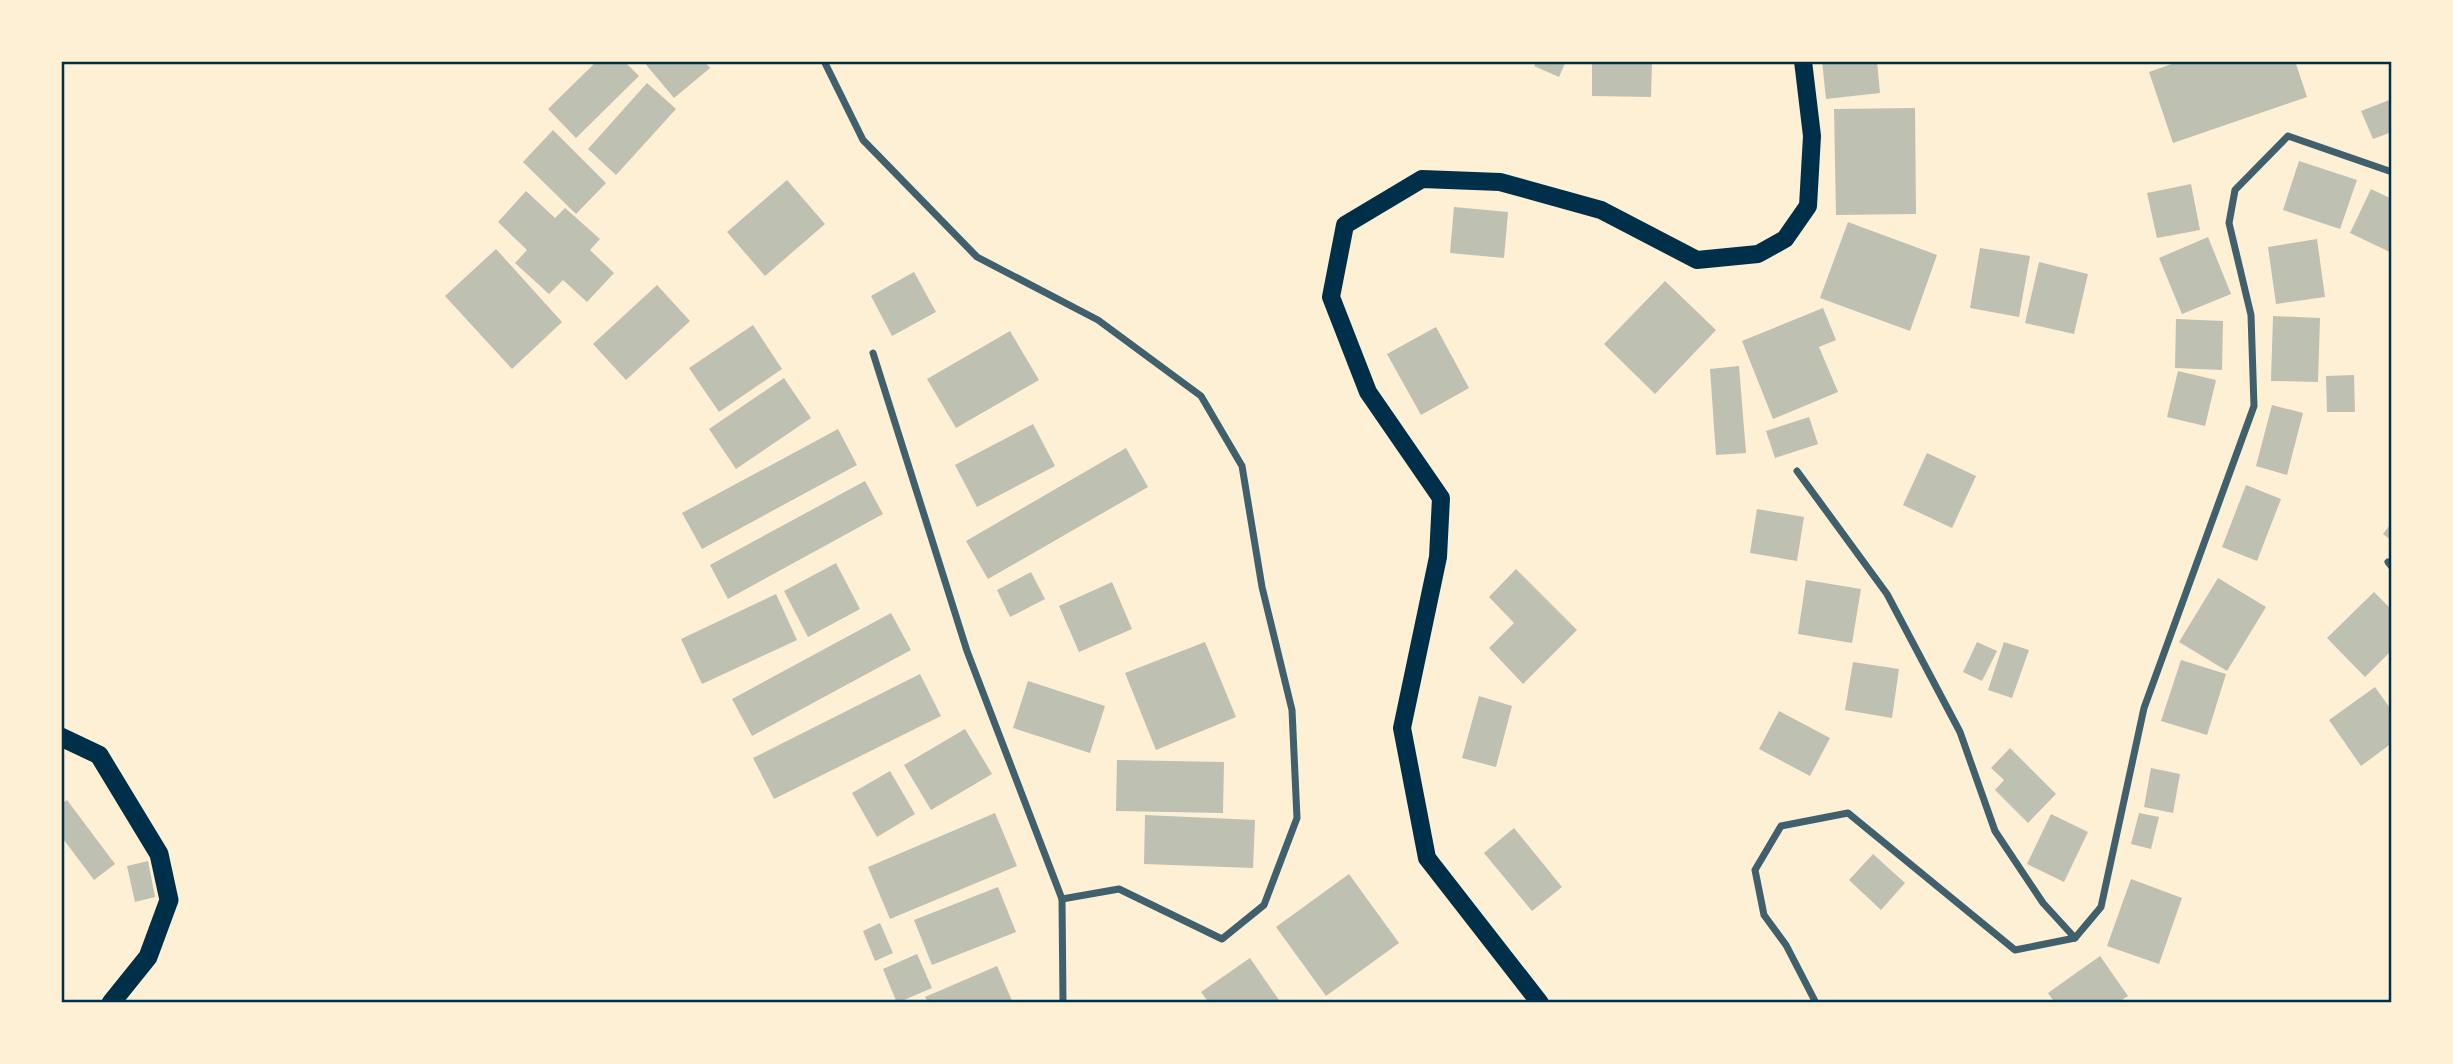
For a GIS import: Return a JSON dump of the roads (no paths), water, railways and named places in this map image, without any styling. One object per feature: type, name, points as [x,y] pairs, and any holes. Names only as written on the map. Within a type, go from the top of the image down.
[{"type":"highway","points":[[61,737],[99,755],[159,854],[169,900],[148,957],[111,1003]]},
{"type":"main road","points":[[1540,1003],[1427,858],[1402,728],[1438,556],[1441,498],[1367,392],[1331,297],[1345,225],[1422,179],[1500,182],[1601,210],[1697,260],[1758,254],[1785,239],[1808,206],[1812,136],[1803,61]]},
{"type":"street","points":[[824,61],[863,140],[977,257],[1098,320],[1201,396],[1242,466],[1262,587],[1292,710],[1297,818],[1264,905],[1222,939],[1119,889],[1062,899]]},
{"type":"street","points":[[1816,1003],[1786,945],[1764,915],[1755,870],[1781,826],[1848,813],[2015,950],[2075,938],[2101,907],[2144,708],[2254,406],[2251,315],[2229,223],[2235,190],[2288,136],[2392,172]]},
{"type":"street","points":[[873,353],[967,651],[1062,899],[1063,1003]]},
{"type":"street","points":[[1797,471],[1887,594],[1959,732],[1994,831],[2043,903],[2075,938]]}]
